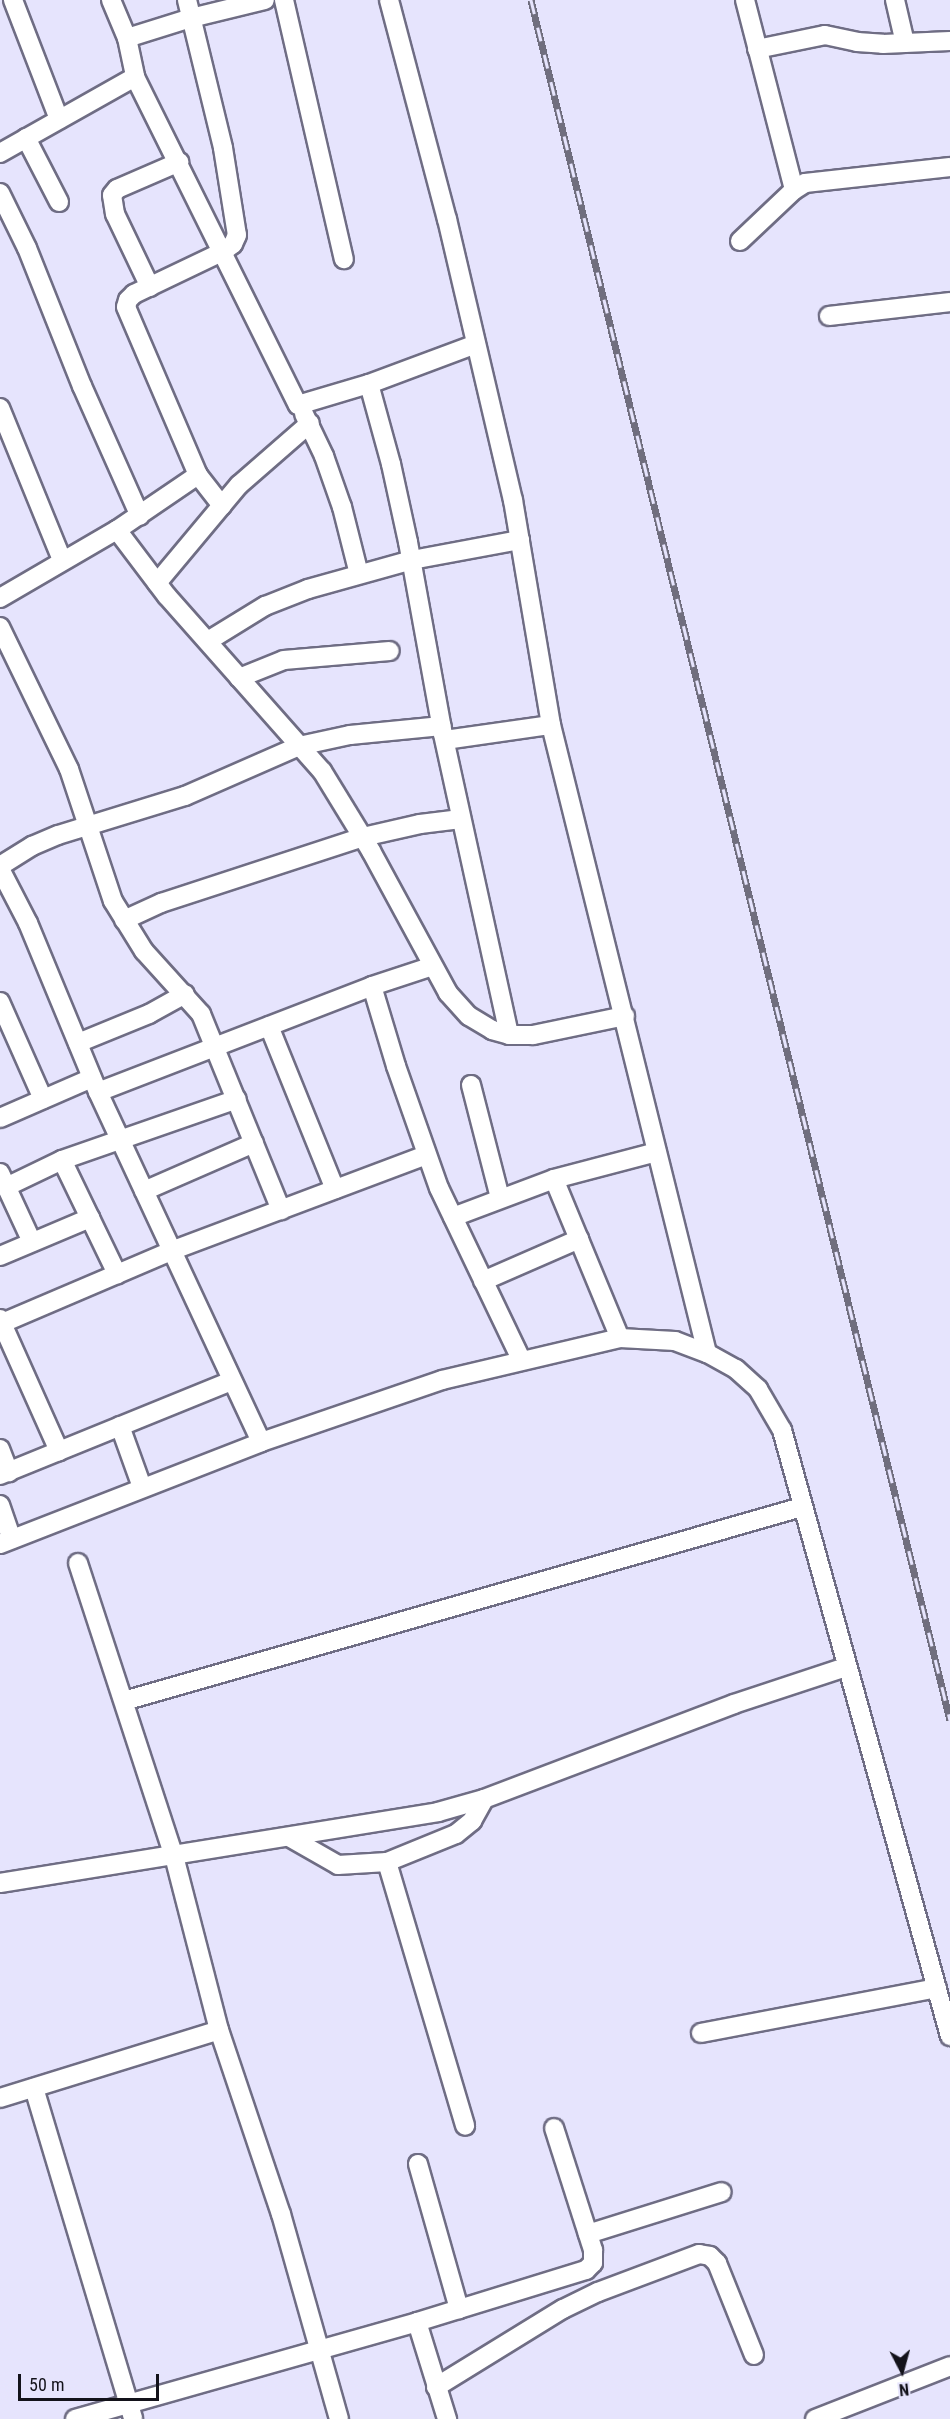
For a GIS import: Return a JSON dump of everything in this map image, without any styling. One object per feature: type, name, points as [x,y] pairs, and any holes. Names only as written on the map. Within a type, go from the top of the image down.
[{"type":"street","points":[[13,0],[59,119]]},
{"type":"street","points":[[111,0],[127,38],[135,77],[224,251],[298,405],[310,423],[342,507],[359,574]]},
{"type":"street","points":[[187,0],[223,148],[237,236],[233,244],[224,251],[150,286],[128,300],[129,318],[198,475],[222,506]]},
{"type":"street","points":[[127,38],[191,18],[265,0]]},
{"type":"street","points":[[284,0],[344,259]]},
{"type":"street","points":[[388,0],[447,219],[520,540],[551,725],[625,1016],[706,1353]]},
{"type":"street","points":[[745,0],[794,190]]},
{"type":"street","points":[[895,0],[905,43]]},
{"type":"street","points":[[757,49],[825,35],[857,42],[950,41]]},
{"type":"street","points":[[0,153],[135,77]]},
{"type":"street","points":[[26,138],[59,202]]},
{"type":"street","points":[[150,286],[115,214],[112,195],[117,189],[179,162]]},
{"type":"street","points":[[740,241],[794,190],[805,183],[950,167]]},
{"type":"street","points":[[0,193],[27,248],[82,386],[140,516]]},
{"type":"street","points":[[829,316],[950,303]]},
{"type":"street","points":[[298,405],[369,384],[476,344]]},
{"type":"street","points":[[369,384],[391,464],[412,560],[443,733],[509,1035]]},
{"type":"street","points":[[0,408],[62,561]]},
{"type":"street","points":[[156,583],[238,485],[277,449],[310,423]]},
{"type":"street","points":[[0,598],[140,516],[198,475]]},
{"type":"street","points":[[117,530],[156,583],[322,771],[363,837],[448,993],[470,1016],[492,1030],[509,1035],[533,1035],[625,1016]]},
{"type":"street","points":[[208,641],[265,606],[308,589],[412,560],[520,540]]},
{"type":"street","points":[[0,627],[69,769],[113,901],[144,951],[201,1014],[281,1210]]},
{"type":"street","points":[[239,678],[284,660],[390,651]]},
{"type":"street","points":[[261,1442],[120,1140],[28,923],[0,868],[32,846],[185,796],[299,746],[350,735],[443,733],[551,725]]},
{"type":"street","points":[[124,920],[161,903],[363,837],[420,824],[461,819]]},
{"type":"street","points":[[0,1118],[44,1100],[216,1047],[372,986],[433,966]]},
{"type":"street","points":[[372,986],[427,1155],[453,1217],[521,1359]]},
{"type":"street","points":[[78,1043],[149,1014],[185,994]]},
{"type":"street","points":[[0,1002],[44,1100]]},
{"type":"street","points":[[269,1026],[335,1190]]},
{"type":"street","points":[[471,1085],[500,1198]]},
{"type":"street","points":[[32,1242],[3,1180],[237,1099]]},
{"type":"street","points":[[144,1191],[254,1143]]},
{"type":"street","points":[[453,1217],[554,1179],[657,1152]]},
{"type":"street","points":[[59,1451],[1,1322],[171,1251],[427,1155]]},
{"type":"street","points":[[62,1160],[117,1274]]},
{"type":"street","points":[[554,1179],[620,1338]]},
{"type":"street","points":[[0,1256],[90,1218]]},
{"type":"street","points":[[483,1281],[579,1239]]},
{"type":"street","points":[[0,1505],[6,1541],[261,1442],[442,1380],[521,1359],[620,1338],[675,1341],[706,1353],[736,1369],[758,1389],[782,1430],[846,1668],[902,1857],[950,2036]]},
{"type":"street","points":[[0,1449],[5,1473],[232,1381]]},
{"type":"street","points":[[120,1426],[142,1487]]},
{"type":"street","points":[[124,1701],[802,1507]]},
{"type":"street","points":[[78,1563],[174,1856],[219,2030],[281,2214],[339,2419]]},
{"type":"street","points":[[0,1883],[438,1812],[484,1799],[734,1704],[846,1668]]},
{"type":"street","points":[[289,1837],[338,1865],[387,1862],[456,1834],[472,1821],[484,1799]]},
{"type":"street","points":[[387,1862],[465,2126]]},
{"type":"street","points":[[701,2033],[937,1988]]},
{"type":"street","points":[[0,2098],[219,2030]]},
{"type":"street","points":[[34,2088],[131,2411]]},
{"type":"street","points":[[75,2419],[131,2411],[320,2349],[586,2270],[593,2263],[588,2234],[554,2128]]},
{"type":"street","points":[[418,2164],[459,2309]]},
{"type":"street","points":[[588,2234],[722,2192]]},
{"type":"street","points":[[436,2387],[563,2308],[598,2292],[699,2254],[710,2256],[717,2263],[754,2355]]},
{"type":"street","points":[[417,2322],[447,2419]]},
{"type":"street","points":[[815,2419],[950,2366]]},
{"type":"railway","points":[[531,0],[950,1720]]}]
